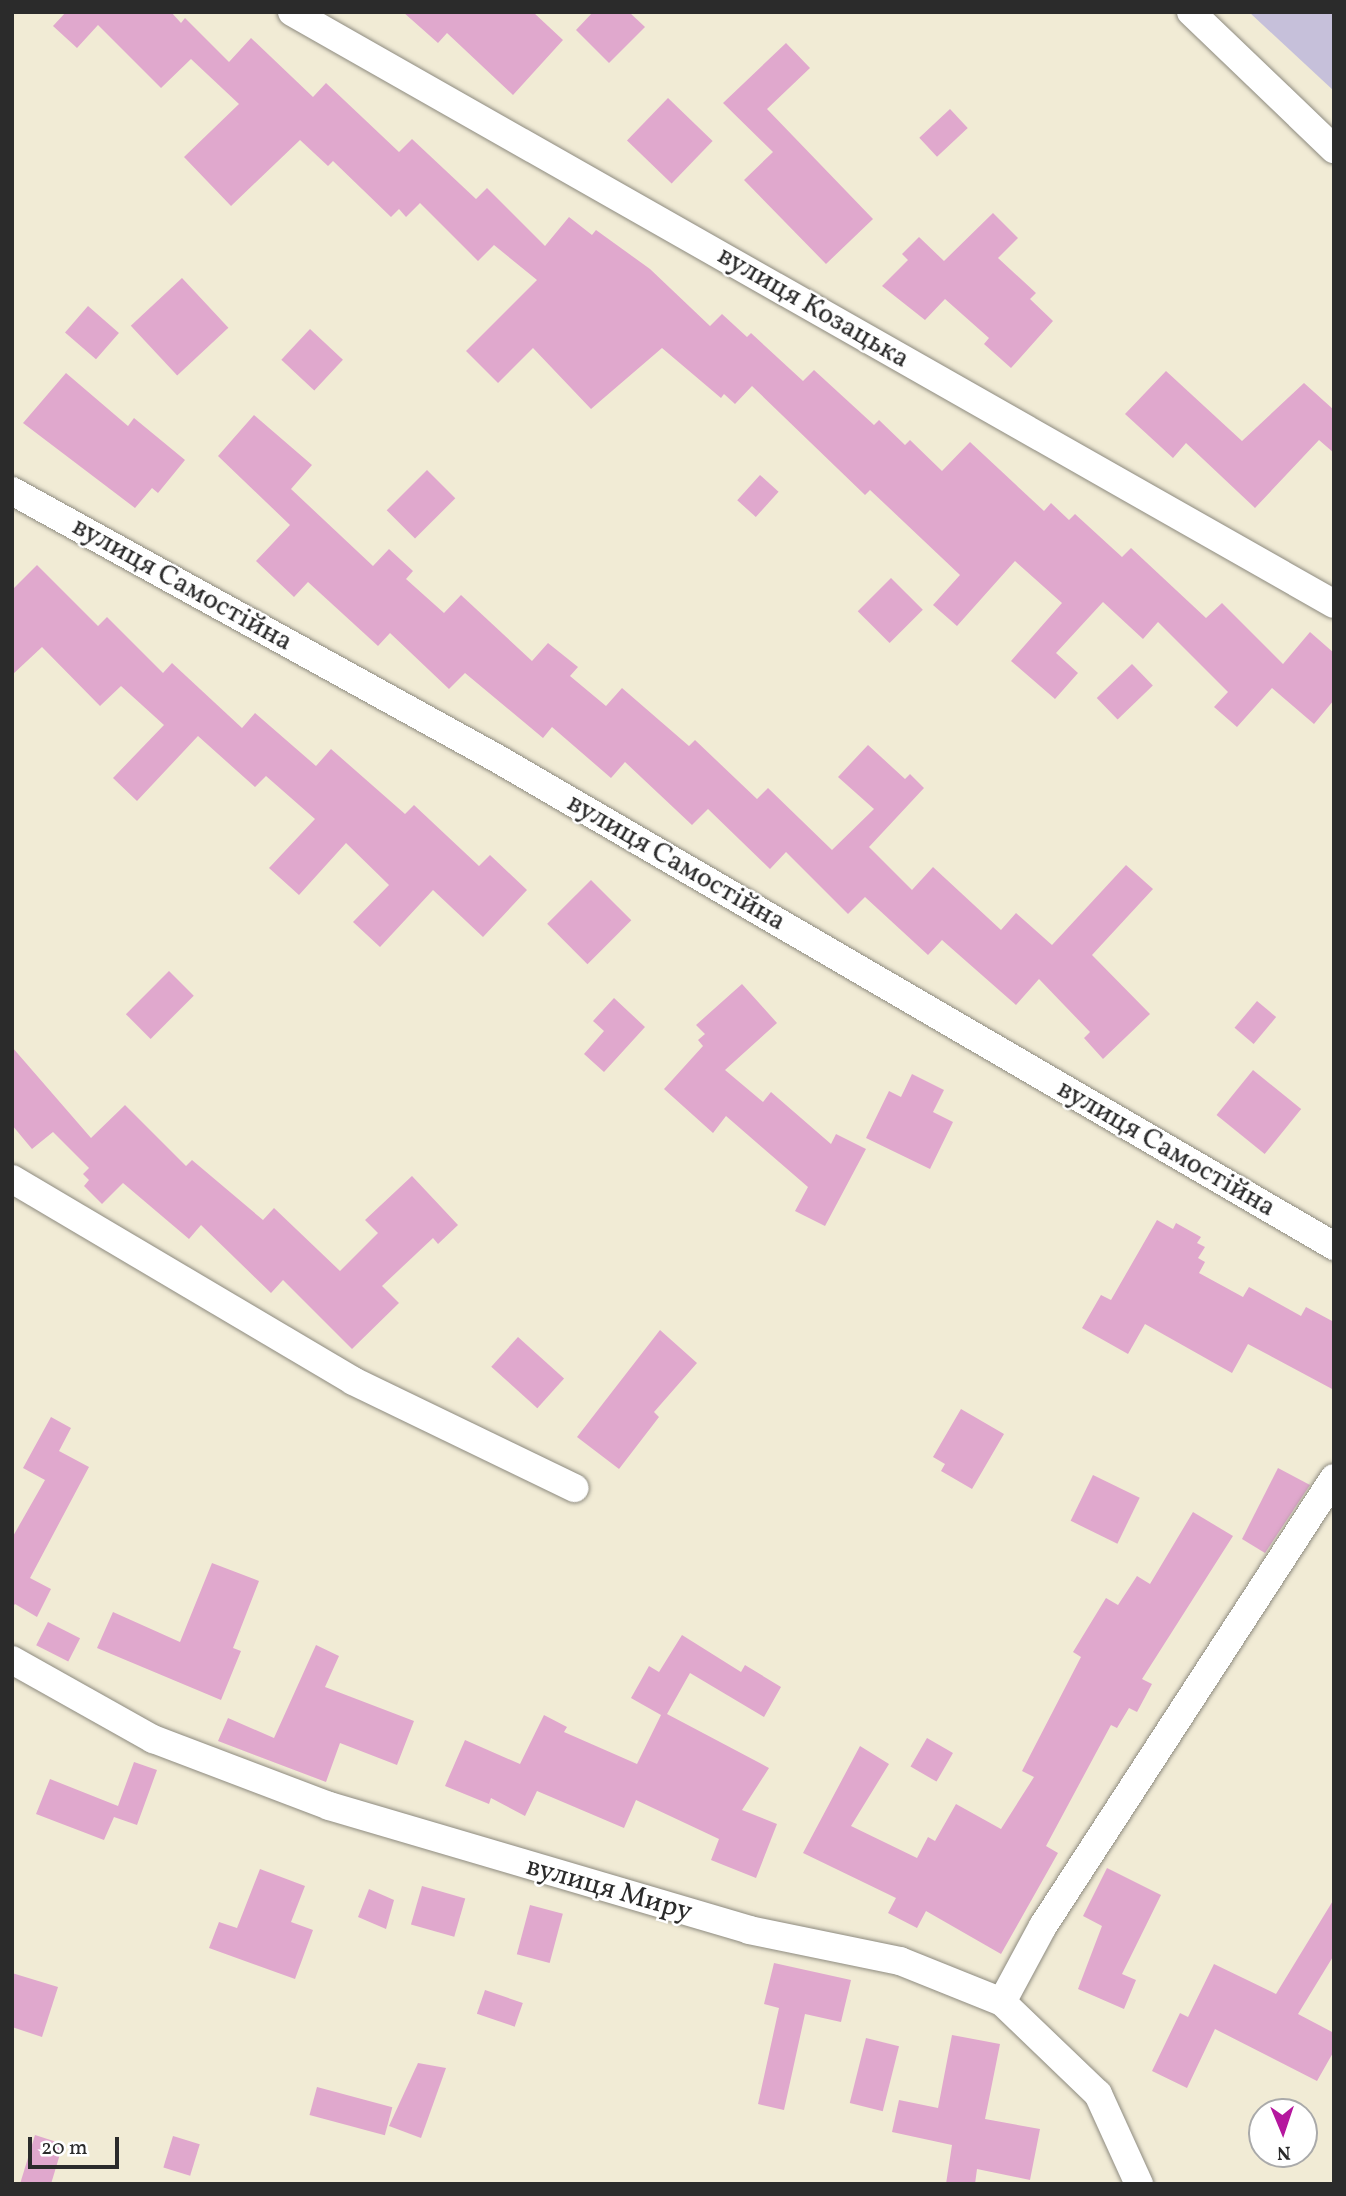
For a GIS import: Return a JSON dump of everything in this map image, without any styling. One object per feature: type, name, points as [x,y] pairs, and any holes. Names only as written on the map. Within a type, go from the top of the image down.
[{"type":"street","name":"вулиця Козацька","points":[[292,12],[1334,604]]},
{"type":"street","points":[[1191,12],[1334,149]]},
{"type":"street","name":"вулиця Самостійна","points":[[12,491],[498,759],[1334,1247]]},
{"type":"street","points":[[12,1178],[353,1381],[574,1488]]},
{"type":"street","points":[[1002,2002],[1043,1926],[1334,1478]]},
{"type":"street","name":"вулиця Миру","points":[[12,1660],[152,1739],[329,1806],[749,1930],[900,1961],[1002,2002],[1098,2094],[1139,2184]]},
{"type":"shaded area","points":[[1249,12],[1334,12],[1334,91]]},
{"type":"building","points":[[66,12],[171,12],[181,23],[185,18],[229,62],[251,38],[313,97],[326,83],[399,152],[412,139],[476,199],[487,188],[545,246],[569,217],[592,235],[596,230],[650,269],[710,326],[722,314],[747,337],[751,333],[803,381],[814,370],[874,425],[879,420],[905,445],[910,440],[942,471],[970,442],[1044,511],[1051,503],[1069,520],[1075,514],[1122,557],[1131,548],[1206,618],[1222,603],[1283,664],[1310,632],[1334,653],[1334,700],[1314,724],[1272,688],[1237,727],[1214,707],[1228,692],[1158,622],[1143,639],[1103,602],[1056,653],[1078,673],[1055,699],[1011,661],[1062,603],[1015,561],[957,626],[933,605],[960,575],[886,505],[870,490],[865,495],[752,386],[735,404],[724,394],[721,398],[662,348],[591,409],[533,348],[498,383],[466,351],[537,280],[494,245],[478,261],[420,203],[406,217],[399,209],[391,217],[333,161],[328,166],[300,140],[231,206],[184,157],[239,104],[191,59],[161,88],[98,25],[77,48],[53,26]]},
{"type":"building","points":[[403,12],[533,12],[563,40],[513,95],[447,33],[438,43]]},
{"type":"building","points":[[593,12],[629,12],[645,27],[609,63],[576,30]]},
{"type":"building","points":[[786,43],[810,68],[767,109],[873,219],[826,264],[744,180],[773,152],[723,103]]},
{"type":"building","points":[[668,98],[713,141],[672,184],[627,140]]},
{"type":"building","points":[[950,109],[968,128],[937,157],[919,138]]},
{"type":"building","points":[[993,213],[1018,238],[998,258],[1036,293],[1030,299],[1053,321],[1011,368],[984,344],[989,338],[945,299],[925,320],[882,286],[908,260],[902,254],[919,237],[944,261]]},
{"type":"building","points":[[182,278],[228,328],[177,375],[131,326]]},
{"type":"building","points":[[88,306],[119,333],[96,359],[65,332]]},
{"type":"building","points":[[310,329],[343,360],[314,390],[281,360]]},
{"type":"building","points":[[1166,371],[1242,441],[1304,383],[1334,410],[1334,453],[1319,440],[1255,508],[1186,443],[1173,458],[1125,414]]},
{"type":"building","points":[[66,373],[128,426],[134,418],[185,460],[158,493],[152,488],[135,508],[23,423]]},
{"type":"building","points":[[254,415],[312,465],[291,489],[373,566],[389,549],[413,571],[406,579],[444,613],[461,595],[532,661],[548,643],[578,667],[570,676],[606,706],[622,688],[689,746],[695,740],[757,799],[768,788],[832,850],[874,809],[838,777],[868,745],[905,779],[910,774],[924,788],[869,847],[912,890],[933,867],[1001,930],[1016,913],[1052,945],[1126,865],[1153,889],[1092,955],[1150,1014],[1103,1059],[1084,1038],[1090,1032],[1039,979],[1016,1005],[942,940],[928,955],[865,897],[848,914],[786,852],[770,869],[708,809],[692,825],[625,762],[611,778],[552,727],[543,738],[465,673],[449,689],[390,633],[378,646],[308,582],[294,597],[256,561],[290,525],[218,456]]},
{"type":"building","points":[[427,470],[455,498],[415,539],[387,510]]},
{"type":"building","points":[[760,475],[779,492],[756,517],[737,500]]},
{"type":"building","points":[[37,565],[98,626],[107,617],[163,673],[172,663],[242,728],[255,713],[316,766],[331,749],[405,814],[414,805],[479,866],[490,855],[527,890],[483,937],[433,890],[380,947],[353,922],[389,885],[346,843],[299,895],[269,868],[315,819],[266,776],[255,787],[198,736],[137,801],[113,778],[164,725],[121,686],[100,706],[42,647],[12,675],[12,590]]},
{"type":"building","points":[[891,578],[923,610],[890,643],[858,611]]},
{"type":"building","points":[[1132,664],[1153,686],[1118,720],[1097,698]]},
{"type":"building","points":[[591,880],[631,920],[587,964],[547,924]]},
{"type":"building","points":[[169,971],[194,996],[151,1039],[126,1014]]},
{"type":"building","points":[[742,984],[777,1023],[725,1070],[763,1102],[771,1092],[831,1144],[836,1134],[866,1149],[825,1226],[795,1211],[808,1187],[726,1116],[713,1133],[664,1089],[703,1046],[698,1040],[705,1034],[696,1025]]},
{"type":"building","points":[[614,998],[645,1027],[604,1072],[584,1054],[604,1031],[593,1021]]},
{"type":"building","points":[[1257,1001],[1276,1017],[1254,1044],[1235,1028]]},
{"type":"building","points":[[12,1047],[91,1138],[125,1105],[186,1166],[192,1160],[263,1220],[274,1208],[340,1271],[378,1233],[365,1220],[412,1176],[458,1225],[438,1244],[433,1238],[382,1286],[399,1303],[352,1349],[283,1280],[271,1293],[201,1225],[189,1239],[123,1183],[102,1204],[84,1186],[89,1180],[83,1174],[89,1168],[53,1132],[32,1149],[12,1125]]},
{"type":"building","points":[[1253,1070],[1301,1109],[1265,1154],[1216,1115]]},
{"type":"building","points":[[912,1074],[944,1090],[933,1112],[953,1122],[930,1169],[866,1138],[889,1091],[901,1097]]},
{"type":"building","points":[[1157,1220],[1173,1229],[1176,1223],[1201,1237],[1197,1243],[1205,1247],[1198,1258],[1205,1262],[1199,1273],[1243,1297],[1249,1287],[1301,1316],[1306,1307],[1334,1322],[1334,1390],[1248,1344],[1232,1373],[1145,1324],[1128,1354],[1082,1328],[1101,1295],[1111,1300]]},
{"type":"building","points":[[660,1330],[697,1363],[654,1412],[659,1417],[619,1469],[577,1437]]},
{"type":"building","points":[[518,1337],[564,1378],[537,1408],[491,1367]]},
{"type":"building","points":[[961,1409],[1004,1434],[972,1489],[941,1471],[945,1464],[933,1457]]},
{"type":"building","points":[[51,1417],[71,1428],[59,1451],[89,1467],[30,1578],[51,1589],[37,1617],[15,1604],[12,1608],[12,1538],[45,1480],[23,1468]]},
{"type":"building","points":[[1278,1468],[1310,1485],[1265,1553],[1242,1539]]},
{"type":"building","points":[[1093,1475],[1140,1498],[1117,1544],[1071,1521]]},
{"type":"building","points":[[1193,1512],[1233,1536],[1142,1679],[1152,1684],[1137,1712],[1129,1708],[1117,1728],[1111,1725],[1046,1846],[1058,1853],[1001,1954],[926,1911],[917,1928],[888,1913],[896,1898],[803,1853],[860,1746],[889,1764],[851,1826],[917,1858],[928,1837],[935,1841],[956,1804],[1001,1829],[1034,1777],[1022,1771],[1081,1657],[1073,1652],[1106,1598],[1118,1605],[1137,1576],[1150,1584]]},
{"type":"building","points":[[212,1563],[259,1581],[233,1648],[241,1651],[221,1700],[97,1648],[113,1612],[180,1642]]},
{"type":"building","points":[[48,1622],[80,1638],[68,1662],[36,1645]]},
{"type":"building","points":[[682,1635],[741,1672],[745,1665],[781,1687],[764,1717],[690,1673],[667,1714],[769,1768],[742,1810],[777,1824],[756,1878],[711,1860],[719,1839],[636,1800],[624,1828],[537,1791],[525,1816],[491,1798],[489,1804],[445,1786],[465,1740],[520,1764],[544,1715],[567,1727],[564,1732],[637,1764],[661,1715],[631,1698],[649,1666],[659,1672]]},
{"type":"building","points":[[316,1645],[339,1656],[325,1687],[414,1721],[397,1765],[340,1743],[326,1782],[218,1741],[228,1718],[274,1738]]},
{"type":"building","points":[[927,1738],[953,1753],[936,1782],[910,1767]]},
{"type":"building","points":[[134,1762],[157,1770],[137,1825],[114,1817],[104,1840],[36,1814],[50,1779],[118,1806]]},
{"type":"building","points":[[1107,1868],[1161,1895],[1122,1974],[1136,1980],[1124,2009],[1078,1989],[1102,1926],[1083,1916]]},
{"type":"building","points":[[260,1869],[305,1886],[291,1922],[313,1930],[295,1979],[209,1948],[219,1922],[237,1928]]},
{"type":"building","points":[[422,1886],[465,1898],[454,1937],[411,1924]]},
{"type":"building","points":[[369,1889],[394,1900],[386,1929],[358,1917]]},
{"type":"building","points":[[1334,1899],[1334,1955],[1298,2014],[1334,2033],[1334,2051],[1317,2081],[1215,2029],[1187,2088],[1152,2071],[1180,2013],[1188,2017],[1214,1964],[1276,1994]]},
{"type":"building","points":[[530,1905],[563,1914],[550,1963],[517,1954]]},
{"type":"building","points":[[774,1963],[851,1980],[841,2022],[805,2014],[784,2110],[758,2104],[779,2008],[764,2004]]},
{"type":"building","points":[[12,1973],[58,1987],[42,2037],[12,2027]]},
{"type":"building","points":[[485,1990],[523,2003],[515,2027],[477,2014]]},
{"type":"building","points":[[952,2035],[1000,2044],[985,2119],[1040,2129],[1030,2180],[977,2169],[975,2184],[946,2184],[952,2145],[892,2132],[899,2100],[938,2108]]},
{"type":"building","points":[[866,2038],[899,2046],[883,2111],[850,2103]]},
{"type":"building","points":[[418,2063],[446,2068],[421,2138],[389,2126]]},
{"type":"building","points":[[317,2087],[392,2107],[385,2135],[309,2115]]},
{"type":"building","points":[[35,2135],[63,2144],[51,2184],[20,2184]]},
{"type":"building","points":[[173,2136],[200,2144],[190,2176],[163,2168]]}]
